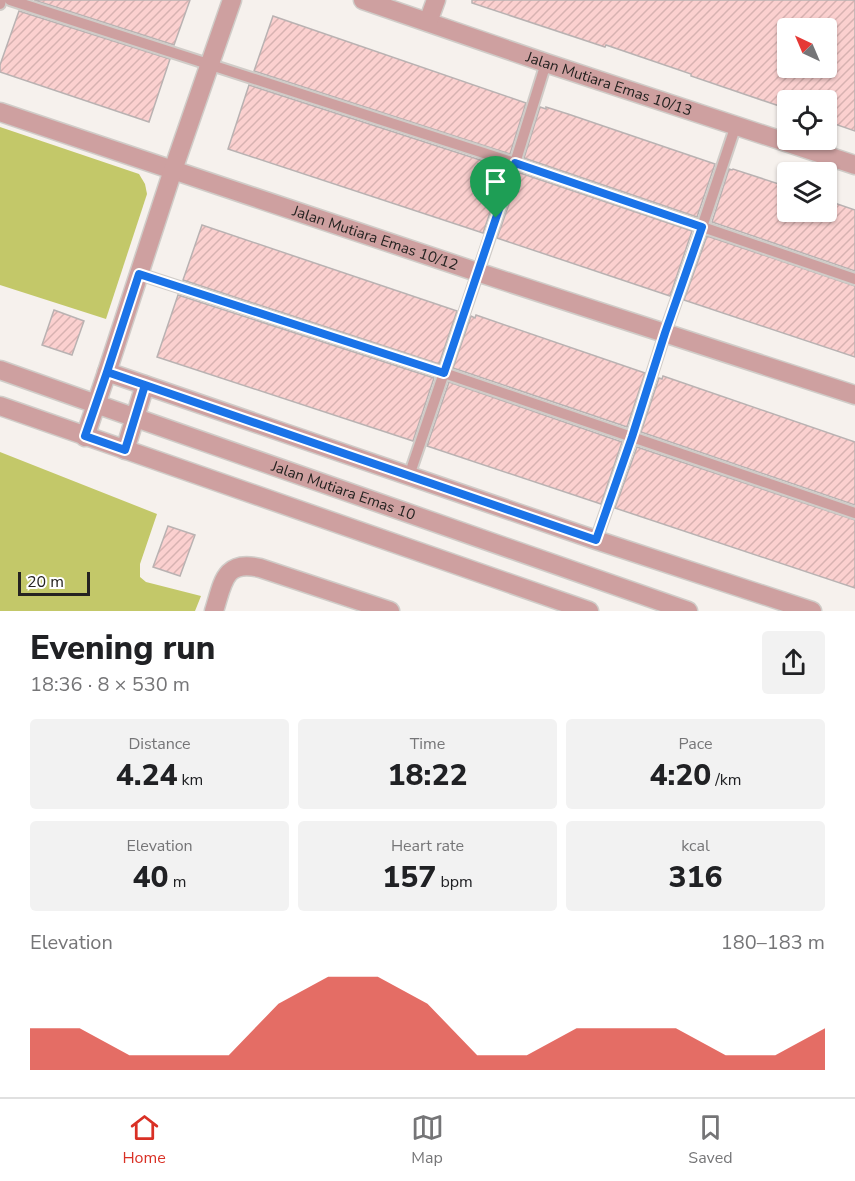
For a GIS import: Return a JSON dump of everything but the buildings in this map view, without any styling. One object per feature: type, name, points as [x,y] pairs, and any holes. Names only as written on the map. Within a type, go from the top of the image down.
[{"type":"street","points":[[85,436],[172,170],[232,0]]},
{"type":"street","name":"Jalan Mutiara Emas 10/13","points":[[363,0],[855,165]]},
{"type":"street","points":[[428,22],[436,0]]},
{"type":"street","name":"Jalan Mutiara Emas 10/12","points":[[0,112],[477,272],[855,395]]},
{"type":"street","name":"Jalan Mutiara Emas 10","points":[[0,370],[688,611]]},
{"type":"street","points":[[107,372],[596,540],[812,611]]},
{"type":"street","points":[[125,450],[145,385]]},
{"type":"street","points":[[0,406],[589,611]]},
{"type":"street","points":[[214,611],[225,577],[242,565],[390,611]]},
{"type":"lane","points":[[10,0],[515,163],[855,279]]},
{"type":"lane","points":[[409,476],[515,163],[546,63]]},
{"type":"lane","points":[[596,540],[736,125]]},
{"type":"lane","points":[[139,274],[444,373],[855,513]]},
{"type":"green space","points":[[0,127],[139,174],[145,184],[147,194],[106,319],[0,285]]},
{"type":"green space","points":[[0,452],[157,514],[140,564],[140,577],[146,582],[201,596],[195,611],[0,611]]},
{"type":"route","points":[[496,218],[444,373],[139,274],[107,372],[145,385],[125,450],[85,436],[107,372],[145,385],[596,540],[702,227],[515,163],[496,218]]}]
